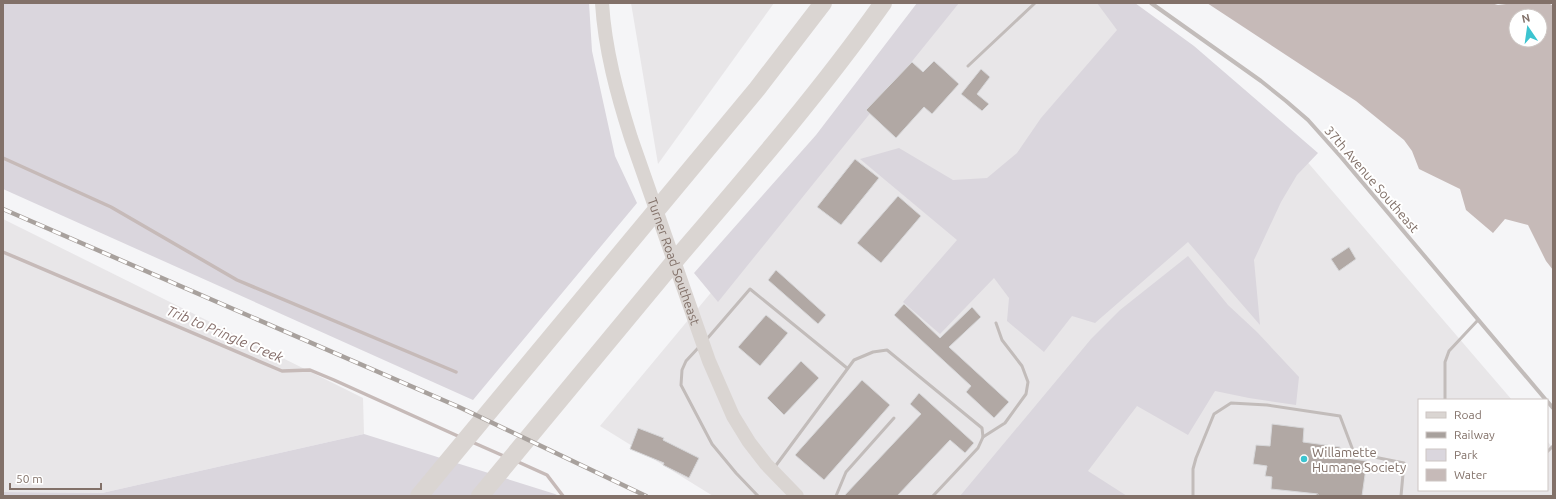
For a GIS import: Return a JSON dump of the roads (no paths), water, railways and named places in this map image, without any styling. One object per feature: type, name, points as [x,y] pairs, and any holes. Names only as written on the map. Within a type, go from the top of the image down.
[{"type":"highway","points":[[419,496],[689,172],[757,89],[823,3]]},
{"type":"highway","points":[[483,492],[804,107],[857,40],[883,3]]},
{"type":"main road","name":"Turner Road Southeast","points":[[602,3],[608,50],[620,102],[631,138],[709,361],[733,416],[749,442],[773,471],[797,496]]},
{"type":"street","name":"37th Avenue Southeast","points":[[1151,3],[1261,81],[1308,120],[1546,399]]},
{"type":"lane","points":[[968,66],[1035,3]]},
{"type":"lane","points":[[758,496],[736,473],[712,444],[681,385],[680,378],[686,361],[750,289],[848,368]]},
{"type":"lane","points":[[1445,399],[1445,362],[1449,351],[1478,320]]},
{"type":"lane","points":[[934,496],[978,448],[983,438],[1005,423],[1026,394],[1028,382],[1022,366],[1002,340],[996,323]]},
{"type":"lane","points":[[773,471],[781,457],[854,360],[873,352],[888,350],[982,428],[983,438]]},
{"type":"lane","points":[[1199,496],[1193,495],[1193,469],[1196,458],[1214,414],[1231,402],[1267,405],[1340,416],[1354,453],[1404,464],[1401,496]]},
{"type":"lane","points":[[836,496],[846,472],[894,418]]},
{"type":"water","points":[[1207,3],[1491,3],[1498,5],[1514,3],[1549,3],[1553,6],[1553,270],[1546,261],[1528,225],[1505,219],[1493,233],[1466,210],[1460,189],[1419,169],[1412,151],[1404,140],[1356,101]]},
{"type":"waterway","points":[[3,158],[111,207],[237,280],[456,372]]},
{"type":"waterway","name":"Trib to Pringle Creek","points":[[3,252],[282,371],[310,370],[460,437]]},
{"type":"waterway","name":"Trib to Pringle Creek","points":[[472,442],[506,457]]},
{"type":"waterway","name":"Trib to Pringle Creek","points":[[516,461],[547,475],[563,496]]},
{"type":"railway","points":[[3,209],[459,407],[646,496]]},
{"type":"place","name":"Willamette Humane Society","points":[[1304,459]]}]
